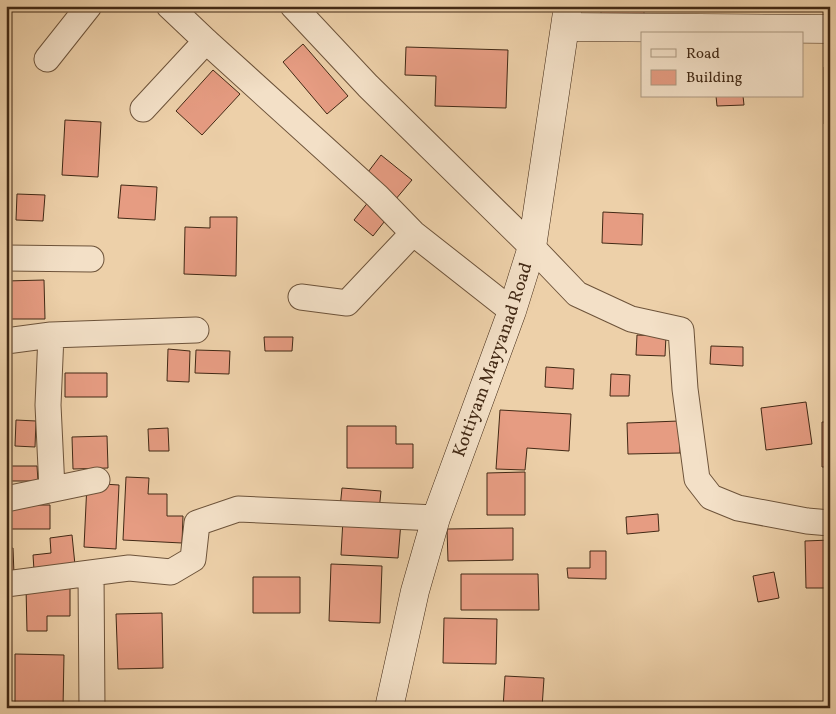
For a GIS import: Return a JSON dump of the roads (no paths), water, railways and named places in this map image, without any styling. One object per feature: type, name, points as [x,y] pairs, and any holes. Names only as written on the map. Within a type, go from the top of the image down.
[{"type":"street","points":[[47,59],[89,6]]},
{"type":"street","points":[[169,6],[377,196],[413,233],[512,311]]},
{"type":"street","points":[[293,6],[368,86],[577,294],[631,319],[681,330],[685,390],[697,479],[711,497],[738,508],[807,521],[830,523]]},
{"type":"street","points":[[567,16],[830,29]]},
{"type":"street","name":"Kottiyam Mayyanad Road","points":[[389,708],[415,591],[436,518],[512,311],[532,248],[567,16]]},
{"type":"street","points":[[143,109],[206,41]]},
{"type":"street","points":[[301,297],[347,303],[413,233]]},
{"type":"street","points":[[6,258],[91,259]]},
{"type":"street","points":[[6,341],[51,335],[196,330]]},
{"type":"street","points":[[51,335],[48,405],[52,489]]},
{"type":"street","points":[[6,499],[97,480]]},
{"type":"street","points":[[6,584],[130,568],[171,572],[193,559],[197,523],[238,509],[436,518]]},
{"type":"street","points":[[92,574],[92,708]]}]
